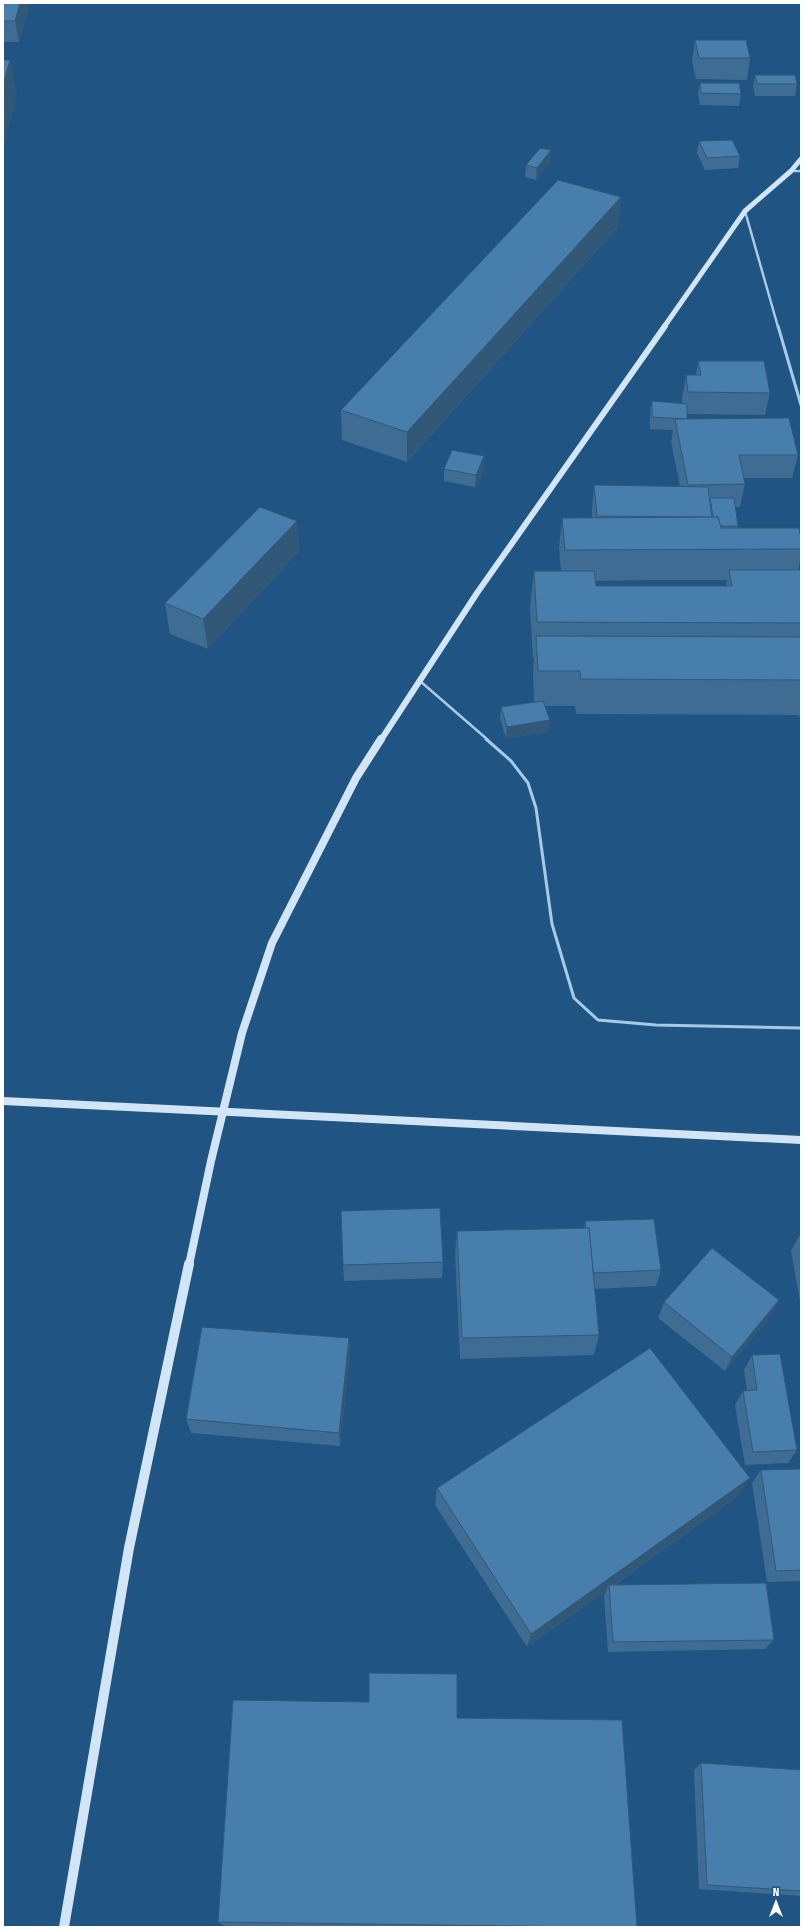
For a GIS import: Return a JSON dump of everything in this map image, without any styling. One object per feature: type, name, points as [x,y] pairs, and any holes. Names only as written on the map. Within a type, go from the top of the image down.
[{"type":"main road","points":[[64,1927],[129,1548],[211,1161],[242,1033],[272,943],[356,778],[477,593],[745,211],[791,171],[801,159]]},
{"type":"main road","points":[[3,1101],[801,1140]]},
{"type":"street","points":[[791,171],[801,171]]},
{"type":"street","points":[[745,211],[801,405]]},
{"type":"lane","points":[[420,681],[511,760],[528,783],[536,808],[552,924],[574,998],[588,1011],[598,1020],[656,1025],[801,1028]]},
{"type":"building","points":[[3,3],[20,3],[15,21],[3,21]]},
{"type":"building","points":[[695,40],[746,40],[750,58],[699,58]]},
{"type":"building","points":[[3,60],[10,60],[3,85]]},
{"type":"building","points":[[755,75],[795,75],[797,84],[757,84]]},
{"type":"building","points":[[700,83],[739,83],[741,94],[701,93]]},
{"type":"building","points":[[732,140],[740,156],[707,158],[699,141]]},
{"type":"building","points":[[540,148],[551,150],[537,168],[526,165]]},
{"type":"building","points":[[558,180],[621,197],[407,432],[341,410]]},
{"type":"building","points":[[698,361],[764,361],[770,393],[688,392],[686,375],[701,375]]},
{"type":"building","points":[[652,401],[687,404],[687,419],[652,417]]},
{"type":"building","points":[[789,418],[798,455],[739,455],[745,484],[688,485],[675,419]]},
{"type":"building","points":[[452,450],[484,456],[476,475],[444,469]]},
{"type":"building","points":[[594,485],[708,487],[712,517],[597,516]]},
{"type":"building","points":[[710,498],[734,498],[738,526],[720,526],[718,517],[713,517]]},
{"type":"building","points":[[260,507],[297,521],[203,619],[165,603]]},
{"type":"building","points":[[718,517],[721,528],[799,528],[801,549],[565,550],[562,518]]},
{"type":"building","points":[[729,570],[801,570],[801,623],[537,622],[534,571],[594,571],[596,586],[732,586]]},
{"type":"building","points":[[536,636],[801,637],[801,680],[581,679],[580,671],[538,671]]},
{"type":"building","points":[[543,701],[550,720],[507,727],[501,707]]},
{"type":"building","points":[[440,1208],[443,1262],[343,1265],[341,1211]]},
{"type":"building","points":[[654,1219],[661,1270],[593,1273],[589,1228],[586,1228],[585,1221]]},
{"type":"building","points":[[589,1228],[599,1335],[462,1338],[457,1231]]},
{"type":"building","points":[[712,1248],[779,1300],[732,1357],[664,1302]]},
{"type":"building","points":[[202,1327],[349,1338],[339,1433],[186,1419]]},
{"type":"building","points":[[650,1348],[750,1478],[531,1634],[437,1488]]},
{"type":"building","points":[[780,1354],[797,1450],[753,1452],[743,1391],[757,1390],[752,1355]]},
{"type":"building","points":[[801,1469],[801,1570],[776,1571],[761,1470]]},
{"type":"building","points":[[766,1583],[774,1640],[613,1642],[609,1585]]},
{"type":"building","points":[[369,1673],[457,1674],[457,1718],[622,1720],[637,1927],[218,1922],[233,1700],[369,1702]]},
{"type":"building","points":[[701,1763],[801,1770],[801,1891],[707,1885]]}]
